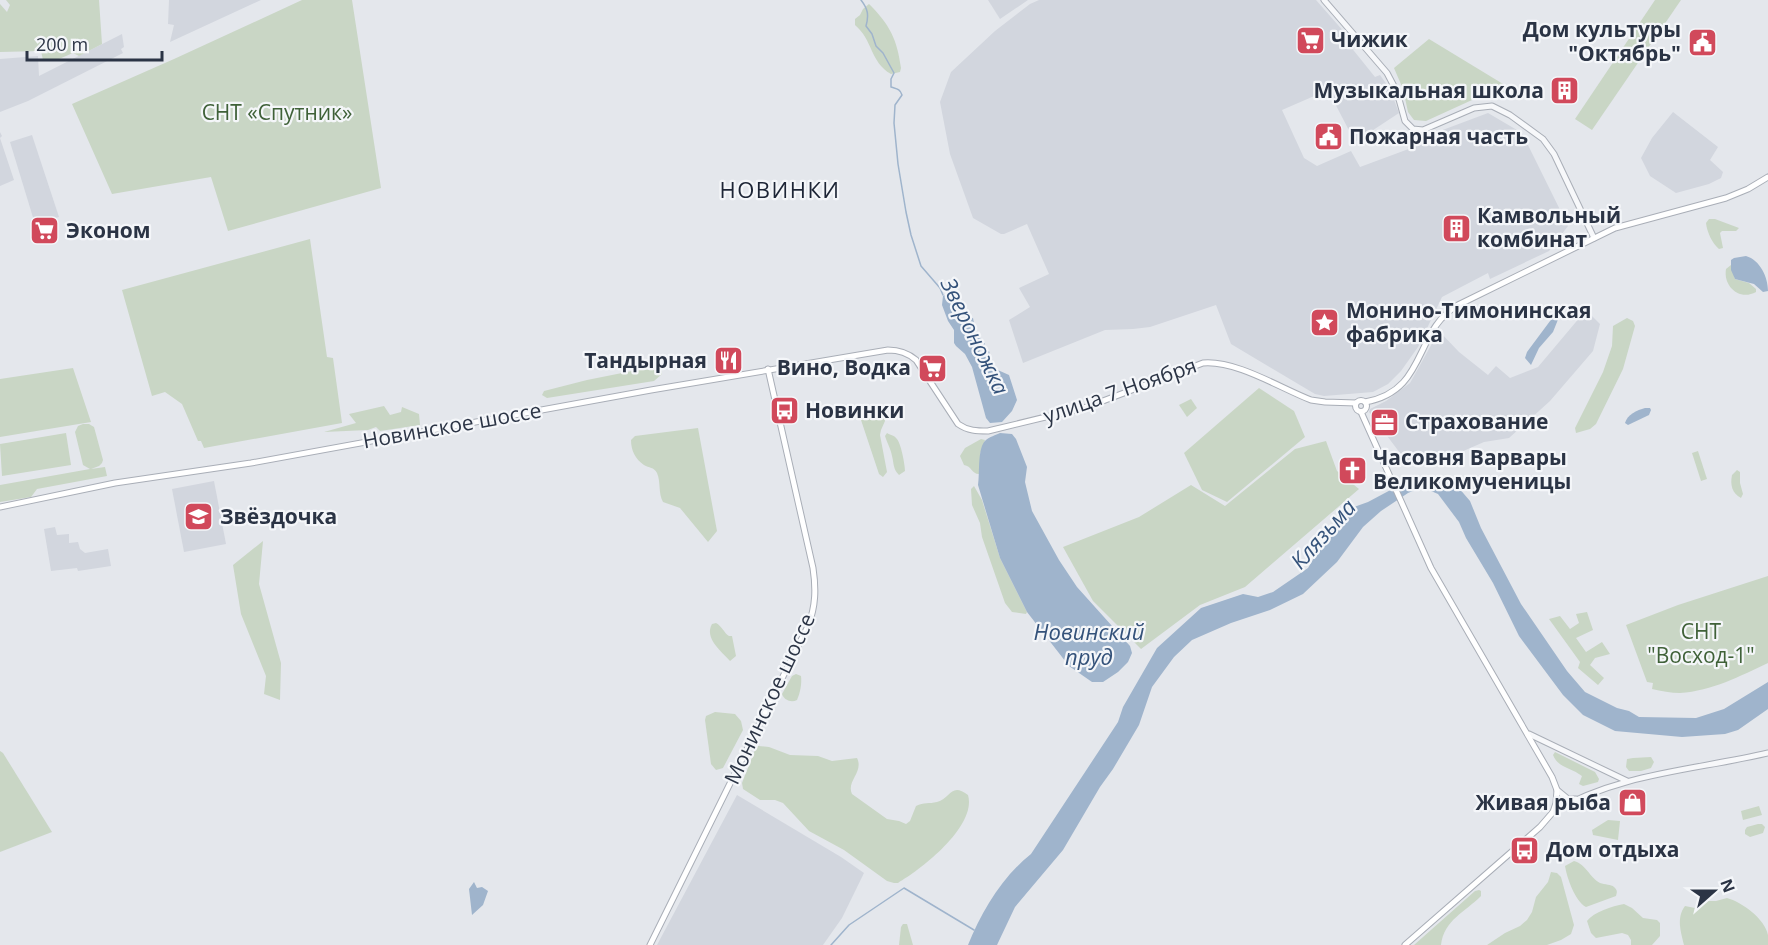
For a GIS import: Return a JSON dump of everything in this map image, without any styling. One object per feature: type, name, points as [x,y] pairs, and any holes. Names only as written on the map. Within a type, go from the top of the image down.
[{"type":"main road","points":[[1405,945],[1540,827],[1553,812],[1557,803],[1557,790],[1528,734],[1431,568],[1361,412],[1356,409],[1356,403],[1360,400],[1365,402],[1377,400],[1392,393],[1410,376],[1434,327],[1448,312],[1462,303],[1623,226],[1738,194],[1768,177]]},
{"type":"main road","name":"Новинское шоссе","points":[[0,507],[115,483],[259,461],[768,369],[888,350],[904,352],[920,364],[958,423],[967,429],[988,431]]},
{"type":"main road","name":"улица 7 Ноября","points":[[988,431],[1101,402],[1196,364],[1211,362],[1228,366],[1311,400],[1356,403]]},
{"type":"main road","name":"Монинское шоссе","points":[[650,945],[808,626],[814,608],[813,568],[768,369]]},
{"type":"main road","points":[[1347,403],[1364,399],[1377,400]]},
{"type":"main road","points":[[1361,412],[1366,408],[1365,402]]},
{"type":"street","points":[[1324,0],[1387,73],[1397,92],[1405,121],[1413,129],[1423,130],[1474,108],[1492,106],[1510,115],[1537,134],[1548,145],[1594,238]]},
{"type":"street","points":[[1528,734],[1627,781]]},
{"type":"street","points":[[1553,812],[1577,799],[1627,781],[1768,753]]},
{"type":"street","points":[[1557,790],[1568,799],[1577,799]]},
{"type":"shaded area","points":[[169,0],[261,0],[170,42],[174,25],[168,24]]},
{"type":"shaded area","points":[[988,0],[1028,0],[1000,19]]},
{"type":"shaded area","points":[[1039,0],[1316,0],[1345,33],[1346,41],[1375,77],[1380,75],[1390,89],[1399,113],[1355,142],[1328,90],[1282,110],[1304,158],[1317,166],[1351,151],[1360,167],[1414,147],[1416,140],[1488,113],[1522,133],[1568,226],[1549,251],[1490,279],[1488,273],[1442,297],[1418,347],[1401,371],[1388,384],[1373,392],[1324,396],[1315,394],[1231,344],[1216,305],[1150,327],[1105,330],[1023,363],[1009,320],[1030,307],[1019,288],[1049,274],[1027,224],[1001,234],[973,218],[950,154],[940,102],[951,72],[995,31],[1030,4]]},
{"type":"shaded area","points":[[122,34],[123,53],[28,101],[0,112],[0,59],[38,56],[39,76]]},
{"type":"shaded area","points":[[1673,112],[1718,147],[1710,160],[1723,172],[1721,178],[1709,184],[1676,193],[1650,176],[1641,158],[1652,138]]},
{"type":"shaded area","points":[[32,135],[59,217],[35,224],[10,142]]},
{"type":"shaded area","points":[[0,138],[14,180],[0,186]]},
{"type":"shaded area","points":[[1586,310],[1600,324],[1593,351],[1550,401],[1509,438],[1484,442],[1429,466],[1412,464],[1403,457],[1369,412],[1370,409],[1386,401],[1410,383],[1439,331],[1459,352],[1488,375],[1496,366],[1510,378],[1538,367]]},
{"type":"shaded area","name":"Звёздочка","points":[[214,481],[226,544],[184,552],[172,489]]},
{"type":"shaded area","points":[[55,527],[57,535],[69,534],[69,543],[78,542],[80,549],[85,553],[108,549],[111,566],[78,571],[77,568],[51,571],[44,529]]},
{"type":"shaded area","points":[[737,795],[864,873],[842,918],[823,945],[657,945]]},
{"type":"green space","points":[[6,0],[99,0],[102,44],[79,56],[73,53],[59,59],[43,60],[41,51],[0,52],[0,4],[7,12],[10,5]]},
{"type":"green space","name":"СНТ «Спутник»","points":[[302,0],[352,0],[381,188],[228,231],[211,177],[112,194],[72,104]]},
{"type":"green space","points":[[1655,0],[1681,0],[1592,130],[1575,119]]},
{"type":"green space","points":[[869,4],[882,19],[895,41],[900,72],[891,74],[884,69],[855,25],[855,19]]},
{"type":"green space","points":[[1429,39],[1508,87],[1501,97],[1493,94],[1483,95],[1426,121],[1414,120],[1408,112],[1403,89],[1394,68]]},
{"type":"green space","points":[[1709,219],[1739,228],[1736,231],[1720,233],[1723,248],[1719,249],[1710,237],[1706,223]]},
{"type":"green space","points":[[310,239],[327,357],[333,358],[342,423],[204,448],[201,441],[198,441],[182,404],[165,392],[152,396],[122,290]]},
{"type":"green space","points":[[1731,265],[1735,279],[1749,283],[1756,289],[1756,292],[1744,295],[1730,287],[1726,269]]},
{"type":"green space","points":[[1627,318],[1633,321],[1635,326],[1623,369],[1596,424],[1590,429],[1576,433],[1575,428],[1603,372],[1612,346],[1613,326]]},
{"type":"green space","points":[[657,366],[662,369],[662,374],[654,381],[547,398],[542,395],[544,391],[587,380]]},
{"type":"green space","points":[[73,368],[91,422],[0,437],[0,379]]},
{"type":"green space","points":[[1259,388],[1294,411],[1305,437],[1227,502],[1202,490],[1184,453]]},
{"type":"green space","points":[[1191,399],[1197,408],[1187,417],[1179,405]]},
{"type":"green space","points":[[384,406],[390,415],[401,412],[402,407],[419,414],[420,425],[380,431],[376,427],[368,430],[324,432],[356,423],[349,414]]},
{"type":"green space","points":[[878,410],[883,412],[885,421],[880,435],[887,472],[883,477],[879,474],[861,420],[863,416]]},
{"type":"green space","points":[[83,424],[94,427],[103,460],[99,466],[91,469],[105,467],[107,476],[37,489],[31,497],[0,502],[0,485],[90,469],[83,465],[75,432],[78,426]]},
{"type":"green space","points":[[698,428],[717,531],[708,542],[680,508],[663,502],[657,473],[638,460],[631,444],[635,436]]},
{"type":"green space","points":[[66,433],[71,465],[2,476],[0,444]]},
{"type":"green space","points":[[887,433],[898,440],[901,449],[905,471],[899,475],[885,436]]},
{"type":"green space","points":[[981,439],[985,440],[980,454],[980,474],[977,474],[964,465],[960,456],[965,448]]},
{"type":"green space","points":[[1326,441],[1337,471],[1359,489],[1245,587],[1200,605],[1141,649],[1093,601],[1063,547],[1139,517],[1191,485],[1225,506],[1295,449]]},
{"type":"green space","points":[[1698,451],[1707,479],[1701,481],[1692,453]]},
{"type":"green space","points":[[1737,470],[1740,472],[1743,494],[1741,498],[1736,494],[1732,485],[1732,475]]},
{"type":"green space","points":[[974,486],[982,500],[1000,558],[1026,614],[1012,612],[1005,603],[982,537],[980,523],[972,505],[971,489]]},
{"type":"green space","points":[[263,541],[259,584],[281,663],[280,700],[264,694],[266,676],[241,614],[233,565]]},
{"type":"green space","name":"СНТ \"Восход-1\"","points":[[1768,576],[1768,663],[1726,682],[1692,692],[1680,693],[1652,689],[1653,683],[1647,682],[1626,625],[1678,605]]},
{"type":"green space","points":[[1587,612],[1593,630],[1576,638],[1586,652],[1602,642],[1610,654],[1595,658],[1590,665],[1604,678],[1598,685],[1578,668],[1580,662],[1549,619],[1560,616],[1570,629],[1579,623],[1576,614]]},
{"type":"green space","points":[[716,623],[727,635],[732,636],[736,656],[730,661],[718,649],[710,634],[712,624]]},
{"type":"green space","points":[[796,674],[801,676],[800,691],[797,700],[790,701],[782,694],[792,676]]},
{"type":"green space","points":[[715,712],[735,714],[741,721],[743,730],[723,768],[716,770],[711,764],[705,720],[706,716]]},
{"type":"green space","points":[[758,746],[769,747],[790,755],[818,756],[832,761],[857,758],[859,763],[851,785],[852,794],[887,819],[906,824],[910,821],[916,806],[942,800],[954,790],[968,795],[969,807],[956,833],[933,857],[898,883],[887,881],[844,850],[809,831],[783,803],[775,800],[760,800],[743,789],[742,783]]},
{"type":"green space","points":[[0,751],[52,832],[0,852]]},
{"type":"green space","points":[[1555,752],[1595,772],[1599,779],[1598,782],[1583,786],[1579,784],[1582,776],[1558,763],[1553,755]]},
{"type":"green space","points":[[1651,757],[1654,762],[1651,768],[1629,771],[1626,767],[1627,759]]},
{"type":"green space","points":[[1759,806],[1762,815],[1743,820],[1741,811]]},
{"type":"green space","points":[[1608,820],[1620,821],[1618,840],[1593,835],[1592,830]]},
{"type":"green space","points":[[1758,824],[1765,827],[1763,833],[1750,837],[1745,834],[1747,827]]},
{"type":"green space","points":[[1574,861],[1582,865],[1600,883],[1614,887],[1617,892],[1616,896],[1586,907],[1582,904],[1572,889],[1565,866]]},
{"type":"green space","points":[[1551,872],[1561,877],[1574,925],[1571,934],[1547,945],[1487,945],[1527,920],[1536,897],[1548,882]]},
{"type":"green space","points":[[1479,890],[1481,896],[1456,917],[1446,929],[1441,945],[1414,945],[1475,891]]},
{"type":"green space","points":[[1727,898],[1746,907],[1758,917],[1766,929],[1768,945],[1684,945],[1680,920],[1685,906],[1695,908],[1704,901]]},
{"type":"green space","points":[[1624,904],[1643,918],[1657,920],[1660,923],[1660,936],[1652,945],[1631,945],[1628,935],[1622,933],[1596,938],[1591,933],[1587,921],[1590,918],[1604,910]]},
{"type":"green space","points":[[903,924],[907,924],[913,945],[899,945]]},
{"type":"water","points":[[1746,256],[1759,265],[1767,280],[1768,291],[1763,292],[1754,284],[1735,279],[1731,270],[1731,260]]},
{"type":"water","points":[[950,293],[959,299],[952,313],[953,319],[973,318],[974,323],[968,334],[982,339],[985,344],[979,352],[989,351],[987,361],[991,367],[1009,375],[1017,400],[1012,411],[1002,422],[990,423],[986,418],[972,367],[965,354],[954,343],[954,330],[942,305],[943,296]]},
{"type":"water","points":[[1553,317],[1559,317],[1553,332],[1539,348],[1531,365],[1525,358],[1527,352]]},
{"type":"water","points":[[1650,408],[1649,415],[1628,425],[1625,423],[1633,413]]},
{"type":"water","name":"Новинский пруд","points":[[1000,433],[1012,434],[1016,439],[1027,467],[1025,482],[1032,511],[1059,560],[1077,587],[1130,646],[1132,653],[1128,662],[1103,682],[1092,682],[1069,666],[1027,612],[1000,558],[978,485],[983,443]]},
{"type":"water","points":[[1446,477],[1452,480],[1470,501],[1481,528],[1521,604],[1567,671],[1585,692],[1639,717],[1696,718],[1724,709],[1768,682],[1768,709],[1738,730],[1725,734],[1682,737],[1615,731],[1583,715],[1563,695],[1519,636],[1459,522],[1438,494],[1424,488],[1415,490],[1381,511],[1363,527],[1337,562],[1303,594],[1270,610],[1231,623],[1192,640],[1174,657],[1152,687],[1139,725],[1113,769],[1063,850],[1015,907],[997,945],[968,945],[994,895],[1011,873],[1031,854],[1118,722],[1123,707],[1157,648],[1201,608],[1243,594],[1258,597],[1273,592],[1308,568],[1321,546],[1339,529],[1354,507],[1413,478]]},
{"type":"water","points":[[474,882],[477,888],[482,887],[488,891],[483,905],[472,915],[469,889]]},
{"type":"waterway","name":"Звероножка","points":[[861,0],[867,12],[866,26],[894,73],[891,87],[899,90],[902,95],[895,105],[894,123],[898,164],[911,235],[921,266],[940,288],[943,295]]},
{"type":"waterway","points":[[831,945],[849,925],[904,888],[974,930]]},
{"type":"place","name":"Чижик","points":[[1310,40]]},
{"type":"place","name":"Дом культуры \"Октябрь\"","points":[[1702,42]]},
{"type":"place","name":"Музыкальная школа","points":[[1565,91]]},
{"type":"place","name":"Пожарная часть","points":[[1328,137]]},
{"type":"place","name":"Камвольный комбинат","points":[[1456,228]]},
{"type":"place","name":"Эконом","points":[[45,231]]},
{"type":"place","name":"Монино-Тимонинская фабрика","points":[[1325,323]]},
{"type":"place","name":"Тандырная","points":[[728,361]]},
{"type":"place","name":"Вино, Водка","points":[[932,368]]},
{"type":"place","name":"Новинки","points":[[784,411]]},
{"type":"place","name":"Страхование","points":[[1384,422]]},
{"type":"place","name":"Часовня Варвары Великомученицы","points":[[1352,470]]},
{"type":"place","name":"Звёздочка","points":[[199,517]]},
{"type":"place","name":"Живая рыба","points":[[1632,803]]},
{"type":"place","name":"Дом отдыха","points":[[1525,850]]},
{"type":"district","name":"НОВИНКИ","points":[[780,190]]},
{"type":"water label","name":"Клязьма","points":[[1323,534]]}]
